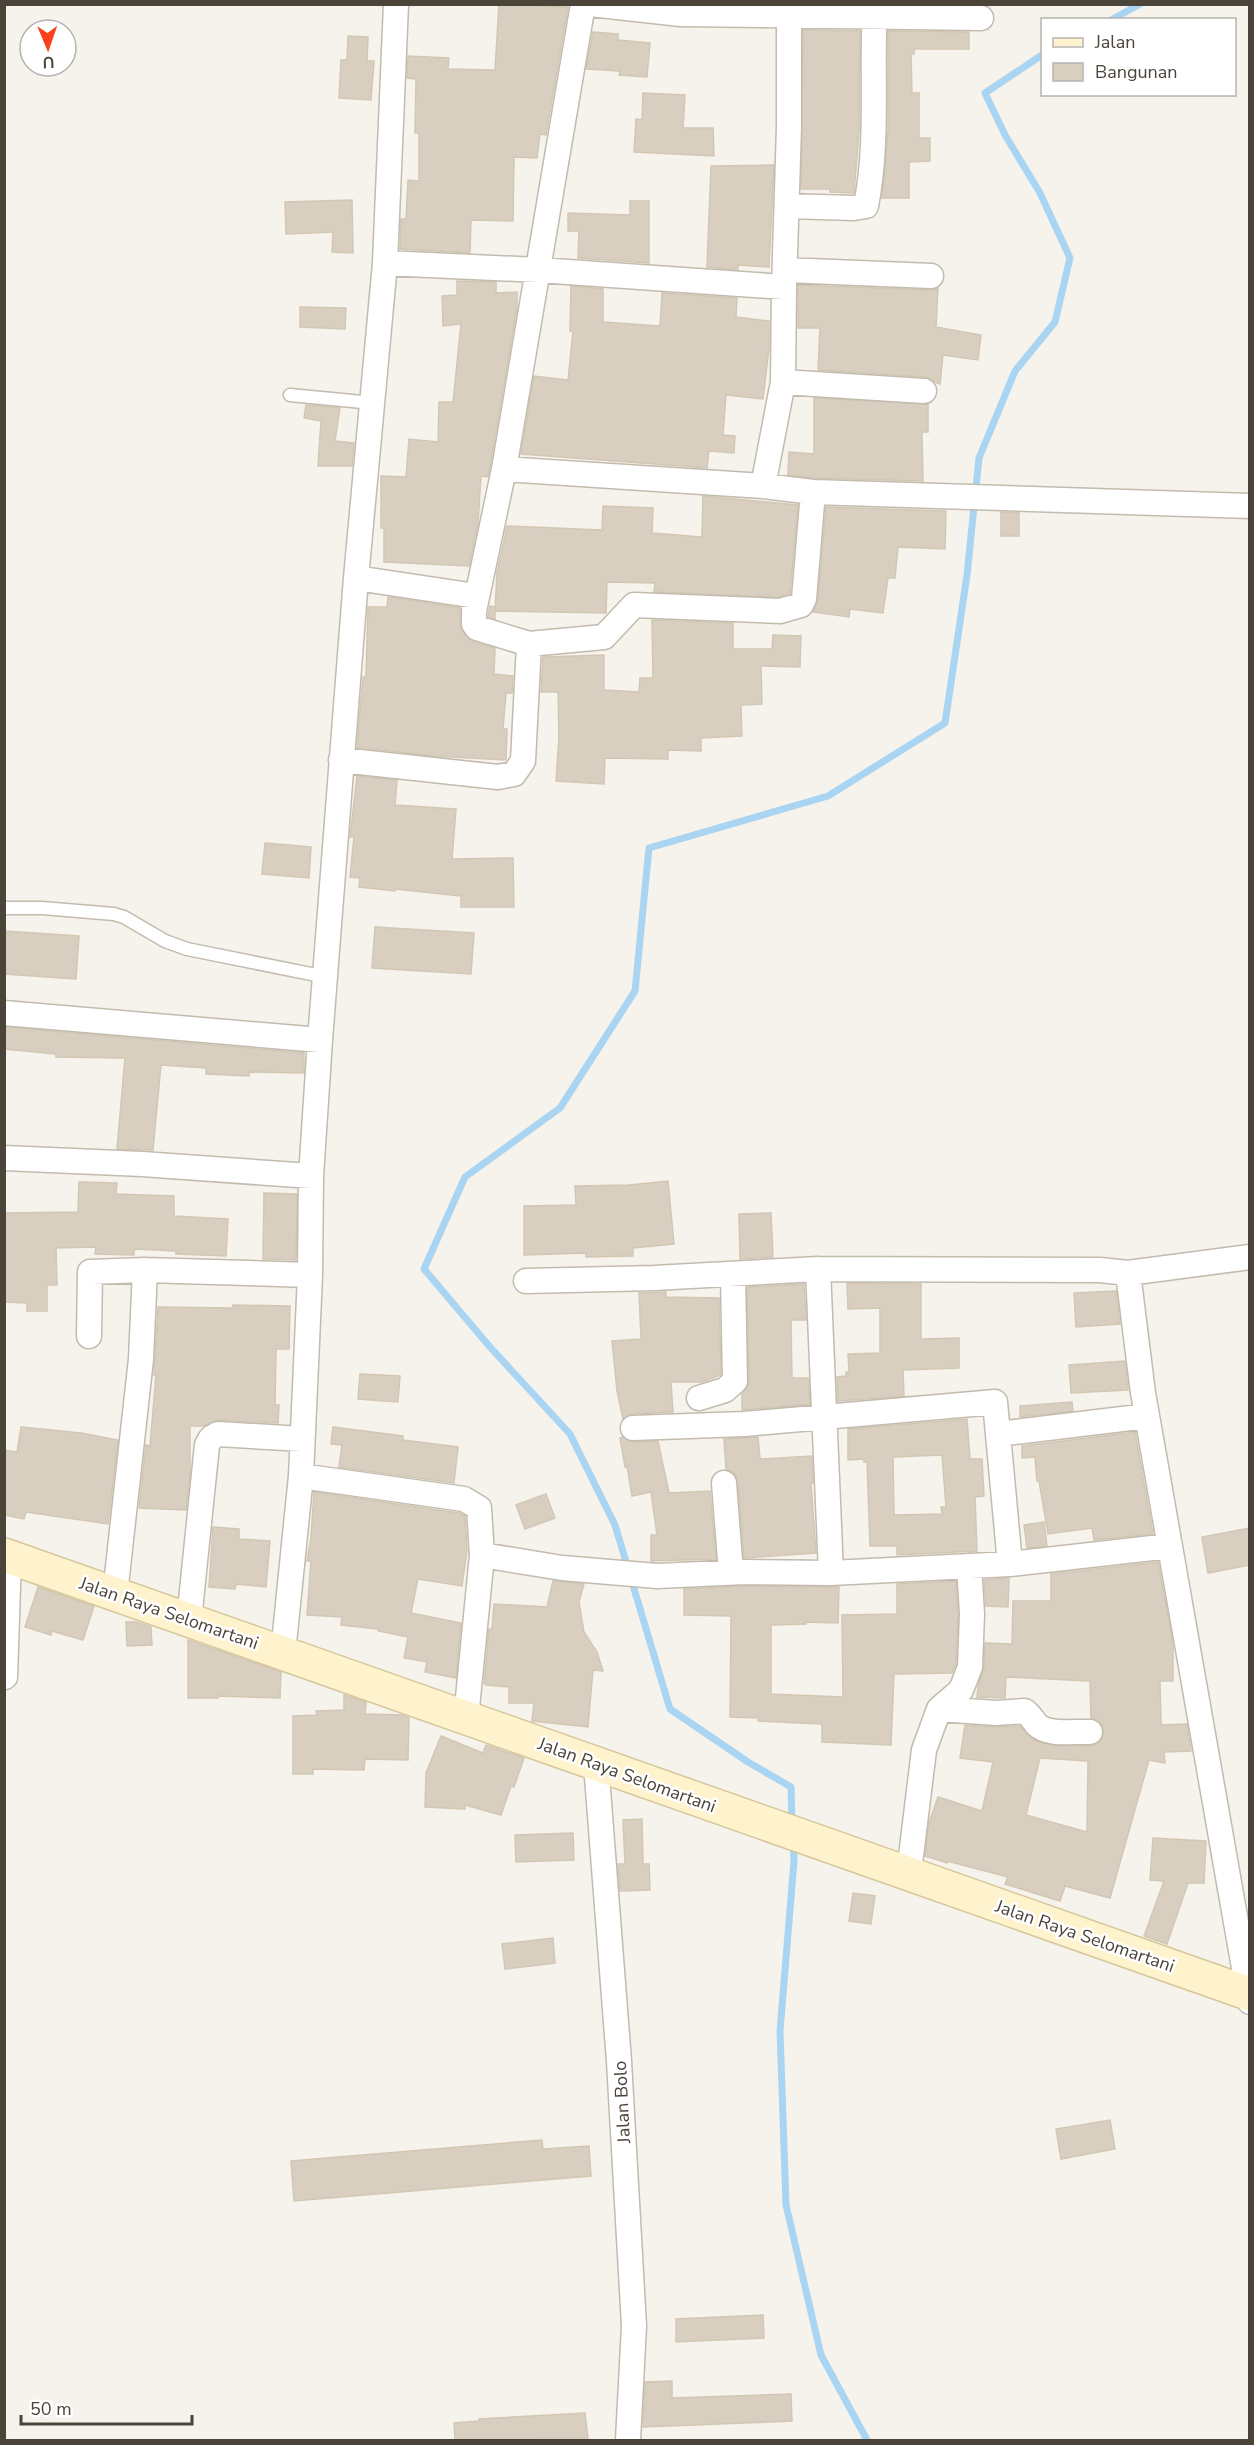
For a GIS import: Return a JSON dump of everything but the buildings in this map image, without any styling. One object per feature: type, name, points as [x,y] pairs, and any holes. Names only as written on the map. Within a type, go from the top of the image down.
[{"type":"main road","name":"Jalan Raya Selomartani","points":[[7,1556],[1249,1996]]},
{"type":"street","points":[[283,1653],[301,1476],[310,1275],[311,1176],[320,1040],[356,578],[385,263],[396,4]]},
{"type":"street","points":[[583,4],[504,470],[476,596],[474,624],[477,628],[529,644],[604,638],[634,605],[780,611],[801,605],[804,599],[813,492]]},
{"type":"street","points":[[590,4],[681,9],[968,13]]},
{"type":"street","points":[[763,486],[783,382],[789,126],[789,9]]},
{"type":"street","points":[[787,206],[854,208],[866,206],[872,142],[875,10]]},
{"type":"street","points":[[385,263],[784,278],[931,276]]},
{"type":"street","points":[[783,382],[924,391]]},
{"type":"street","points":[[504,470],[763,486],[813,492],[1250,506]]},
{"type":"street","points":[[356,578],[476,596]]},
{"type":"street","points":[[341,760],[498,777],[514,774],[523,761],[525,750],[529,644]]},
{"type":"street","points":[[4,1013],[320,1040]]},
{"type":"street","points":[[4,1158],[142,1164],[311,1176]]},
{"type":"street","points":[[526,1281],[818,1269],[1100,1270],[1128,1273],[1250,1257]]},
{"type":"street","points":[[818,1269],[831,1573]]},
{"type":"street","points":[[89,1336],[90,1272],[145,1270],[310,1275]]},
{"type":"street","points":[[115,1594],[141,1359],[145,1270]]},
{"type":"street","points":[[1128,1273],[1147,1416],[1249,1996]]},
{"type":"street","points":[[699,1398],[725,1390],[735,1381],[733,1274]]},
{"type":"street","points":[[633,1428],[744,1424],[995,1402],[1010,1564]]},
{"type":"street","points":[[998,1434],[1147,1416]]},
{"type":"street","points":[[189,1620],[207,1446],[211,1438],[218,1434],[302,1440]]},
{"type":"street","points":[[301,1476],[464,1499],[479,1508],[482,1555],[466,1718]]},
{"type":"street","points":[[724,1483],[731,1572]]},
{"type":"street","points":[[482,1555],[613,1574],[657,1576],[731,1572],[831,1573],[1010,1564],[1170,1546]]},
{"type":"street","points":[[5,1677],[7,1556]]},
{"type":"street","points":[[907,1873],[924,1750],[939,1709],[961,1690],[970,1667],[972,1614],[969,1566]]},
{"type":"street","points":[[939,1709],[996,1713],[1025,1711],[1036,1724],[1047,1731],[1090,1732]]},
{"type":"street","name":"Jalan Bolo","points":[[596,1764],[619,2061],[634,2326],[628,2440]]},
{"type":"lane","points":[[290,395],[373,403]]},
{"type":"lane","points":[[4,908],[42,908],[114,914],[187,950],[326,976]]},
{"type":"waterway","points":[[1115,18],[1140,4]]},
{"type":"waterway","points":[[792,1824],[791,1787],[748,1762],[670,1709],[615,1525],[570,1434],[490,1347],[424,1269],[465,1177],[560,1108],[635,991],[649,848],[828,796],[945,723],[967,575],[979,458],[1015,371],[1055,322],[1070,258],[1040,193],[1005,135],[985,93],[1041,56]]},
{"type":"waterway","points":[[793,1841],[794,1861],[780,2031],[786,2205],[821,2355],[867,2440]]}]
